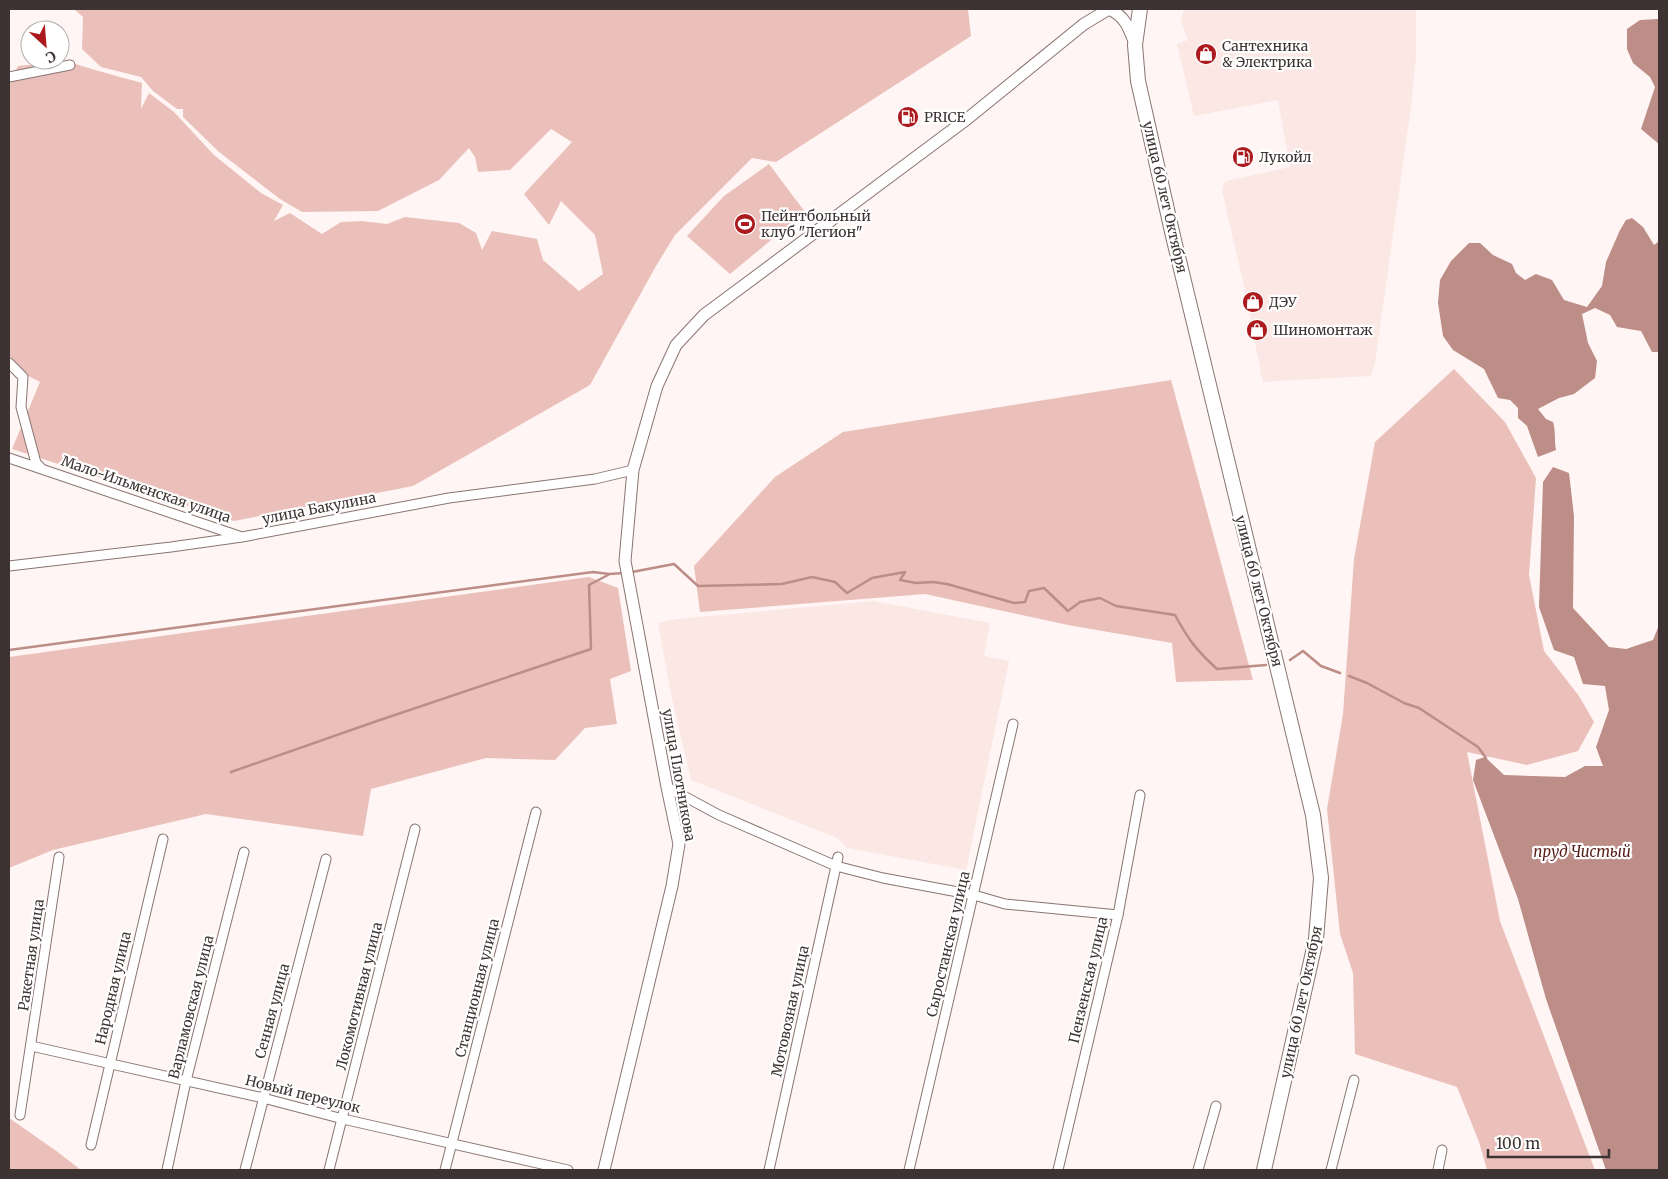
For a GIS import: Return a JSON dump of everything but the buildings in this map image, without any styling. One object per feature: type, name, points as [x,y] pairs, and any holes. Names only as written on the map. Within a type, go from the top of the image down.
[{"type":"main road","name":"улица 60 лет Октября","points":[[1140,11],[1135,45],[1138,81],[1173,236],[1313,815],[1321,878],[1316,939],[1264,1170]]},
{"type":"street","name":"улица 60 лет Октября","points":[[1109,9],[1140,11]]},
{"type":"street","points":[[632,470],[657,386],[676,345],[704,315],[967,119],[1084,24],[1109,9],[1117,12],[1124,19],[1135,45]]},
{"type":"street","points":[[9,76],[42,70]]},
{"type":"street","name":"Мало-Ильменская улица","points":[[9,362],[24,377],[21,407],[36,463],[41,468]]},
{"type":"street","name":"Мало-Ильменская улица","points":[[9,458],[242,537]]},
{"type":"street","name":"улица Бакулина","points":[[9,566],[242,537],[449,498],[595,479],[632,470]]},
{"type":"street","name":"улица Плотникова","points":[[604,1170],[672,886],[679,844],[625,561],[632,470]]},
{"type":"street","name":"Сыростанская улица","points":[[909,1170],[1013,724]]},
{"type":"street","points":[[667,787],[719,815],[882,878],[974,895],[1005,904],[1118,915]]},
{"type":"street","name":"Пензенская улица","points":[[1058,1170],[1118,915],[1140,795]]},
{"type":"street","name":"Станционная улица","points":[[445,1170],[536,812]]},
{"type":"street","name":"Локомотивная улица","points":[[329,1170],[414,829]]},
{"type":"street","name":"Народная улица","points":[[91,1145],[163,839]]},
{"type":"street","name":"Варламовская улица","points":[[167,1170],[186,1081],[244,852]]},
{"type":"street","name":"Ракетная улица","points":[[20,1115],[59,858]]},
{"type":"street","name":"Сенная улица","points":[[245,1170],[326,859]]},
{"type":"street","name":"Мотовозная улица","points":[[769,1170],[837,861]]},
{"type":"street","name":"Новый переулок","points":[[31,1046],[109,1062],[264,1098],[343,1119],[568,1170]]},
{"type":"street","points":[[1331,1170],[1354,1080]]},
{"type":"street","points":[[1198,1170],[1216,1106]]},
{"type":"street","points":[[1438,1170],[1442,1150]]},
{"type":"shaded area","points":[[74,9],[968,9],[971,36],[776,162],[752,158],[675,235],[590,385],[413,486],[234,521],[12,449],[40,382],[9,366],[9,85],[18,66],[20,66],[20,70],[70,70],[70,62],[142,83],[141,109],[149,93],[174,112],[214,155],[261,193],[283,205],[274,221],[290,213],[322,234],[341,222],[362,221],[387,224],[405,217],[459,223],[476,233],[482,250],[492,231],[537,239],[543,260],[579,291],[603,274],[595,235],[561,201],[549,225],[524,194],[572,142],[551,129],[510,170],[478,172],[475,157],[469,148],[439,180],[378,211],[302,212],[280,199],[219,152],[183,117],[183,109],[177,109],[153,91],[141,77],[101,67],[82,49],[83,17]]},
{"type":"shaded area","points":[[1184,9],[1416,9],[1416,57],[1411,107],[1375,362],[1371,376],[1263,383],[1242,277],[1222,191],[1226,181],[1290,167],[1278,100],[1194,116],[1177,44],[1188,40],[1181,21]]},
{"type":"shaded area","name":"Пейнтбольный клуб \"Легион\"","points":[[769,164],[805,212],[730,274],[687,236],[724,196]]},
{"type":"shaded area","points":[[1454,369],[1505,422],[1536,478],[1529,575],[1544,651],[1579,696],[1594,722],[1578,751],[1527,765],[1467,752],[1500,921],[1595,1170],[1487,1170],[1479,1142],[1457,1087],[1355,1054],[1353,973],[1340,934],[1327,809],[1343,714],[1354,559],[1375,442]]},
{"type":"shaded area","points":[[1171,380],[1253,680],[1176,682],[1172,643],[1068,625],[925,594],[700,612],[694,566],[775,477],[843,432]]},
{"type":"shaded area","points":[[589,577],[618,588],[631,671],[610,679],[617,724],[585,728],[555,760],[486,758],[371,789],[363,836],[206,814],[53,850],[9,868],[9,657]]},
{"type":"shaded area","points":[[873,601],[990,623],[984,656],[1009,661],[966,870],[847,848],[837,838],[691,780],[671,694],[658,623],[677,619]]},
{"type":"shaded area","points":[[9,1118],[55,1150],[81,1170],[9,1170]]},
{"type":"water","points":[[1659,16],[1659,144],[1641,129],[1655,87],[1650,77],[1633,63],[1627,49],[1627,29],[1640,20],[1658,19]]},
{"type":"water","points":[[1632,218],[1643,227],[1654,245],[1659,241],[1659,352],[1652,352],[1641,331],[1617,327],[1610,315],[1595,308],[1582,314],[1588,343],[1597,361],[1595,378],[1574,394],[1559,398],[1538,409],[1546,419],[1553,422],[1556,450],[1538,457],[1527,426],[1518,418],[1518,408],[1510,400],[1498,398],[1484,369],[1453,350],[1443,336],[1438,303],[1440,280],[1451,261],[1469,243],[1480,243],[1493,255],[1512,264],[1516,273],[1525,280],[1536,274],[1552,280],[1564,300],[1587,307],[1602,286],[1606,262],[1620,230],[1626,220]]},
{"type":"water","name":"пруд Чистый","points":[[1553,467],[1569,473],[1574,516],[1573,608],[1609,647],[1626,649],[1653,640],[1659,625],[1659,1170],[1606,1170],[1546,999],[1518,899],[1473,780],[1476,760],[1485,757],[1504,775],[1565,777],[1585,766],[1603,766],[1596,747],[1609,710],[1605,686],[1583,684],[1574,657],[1554,650],[1539,607],[1543,482]]},
{"type":"waterway","points":[[632,572],[674,564],[698,586],[782,584],[812,577],[835,582],[847,593],[872,578],[905,572],[900,580],[916,583],[933,582],[947,584],[1014,603],[1025,602],[1029,591],[1044,588],[1068,611],[1080,602],[1100,598],[1116,606],[1175,615],[1193,644],[1217,669],[1266,665]]},
{"type":"waterway","points":[[9,650],[593,572],[624,573]]},
{"type":"waterway","points":[[231,772],[591,649],[589,585],[608,575]]},
{"type":"waterway","points":[[1290,660],[1303,651],[1321,666],[1340,673]]},
{"type":"waterway","points":[[1349,676],[1367,683],[1404,703],[1419,708],[1478,747],[1486,758]]},
{"type":"place","name":"Сантехника & Электрика","points":[[1206,54]]},
{"type":"place","name":"PRICE","points":[[908,117]]},
{"type":"place","name":"Лукойл","points":[[1243,157]]},
{"type":"place","name":"Пейнтбольный клуб \"Легион\"","points":[[745,224]]},
{"type":"place","name":"ДЭУ","points":[[1253,302]]},
{"type":"place","name":"Шиномонтаж","points":[[1257,330]]}]
